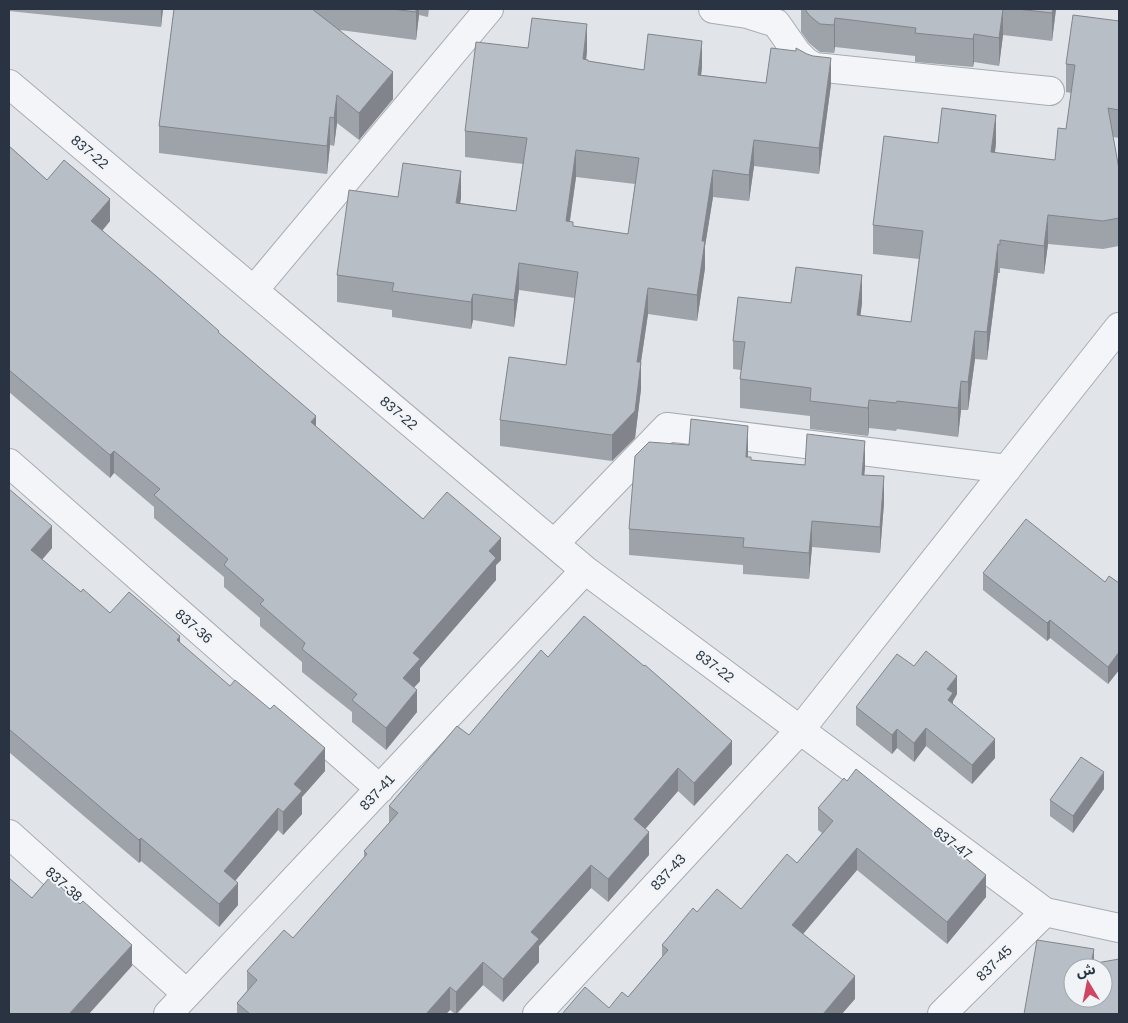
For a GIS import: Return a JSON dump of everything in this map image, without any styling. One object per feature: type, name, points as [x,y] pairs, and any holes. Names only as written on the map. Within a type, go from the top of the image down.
[{"type":"street","points":[[254,290],[489,9]]},
{"type":"street","points":[[713,9],[777,16],[797,53],[806,62],[815,66],[1050,91]]},
{"type":"street","name":"837-22","points":[[9,84],[585,570],[800,730]]},
{"type":"street","name":"837-43","points":[[537,1014],[800,730],[1119,326]]},
{"type":"street","points":[[554,544],[667,427],[1007,469]]},
{"type":"street","name":"837-36","points":[[9,463],[380,789]]},
{"type":"street","name":"837-41","points":[[168,1014],[585,570]]},
{"type":"street","name":"837-47","points":[[800,730],[1045,912],[1119,928]]},
{"type":"street","name":"837-38","points":[[9,834],[187,994]]},
{"type":"street","name":"837-45","points":[[942,1014],[1045,912]]},
{"type":"building","points":[[174,9],[312,9],[393,72],[359,113],[337,95],[334,118],[330,117],[327,146],[159,126]]},
{"type":"building","points":[[392,9],[416,9],[416,12]]},
{"type":"building","points":[[805,9],[1003,9],[999,38],[974,34],[973,39],[915,33],[916,28],[835,18],[834,25],[820,24]]},
{"type":"building","points":[[1017,9],[1053,9],[1052,13]]},
{"type":"building","points":[[1073,15],[1119,21],[1119,110],[1108,108],[1119,169],[1119,218],[1103,221],[1048,215],[1044,246],[1000,240],[987,332],[975,331],[968,382],[961,381],[958,408],[897,401],[896,403],[869,400],[868,408],[810,401],[811,388],[740,379],[745,342],[733,341],[738,297],[791,303],[796,267],[862,275],[857,315],[911,322],[923,231],[873,225],[884,136],[938,143],[942,108],[996,115],[991,152],[1055,160],[1058,128],[1066,129],[1075,65],[1066,64]]},
{"type":"building","points":[[532,18],[587,24],[583,59],[644,70],[648,34],[702,41],[698,75],[766,83],[771,48],[796,51],[796,48],[813,56],[831,58],[819,148],[754,140],[749,175],[713,170],[702,241],[705,241],[697,295],[648,288],[637,362],[641,362],[635,411],[612,435],[500,420],[509,357],[566,365],[578,272],[519,263],[514,300],[473,294],[471,302],[392,291],[394,283],[337,275],[349,190],[398,197],[403,163],[461,171],[456,203],[516,211],[527,138],[465,131],[476,42],[528,48]],"holes":[[[576,150],[639,158],[628,234],[573,226],[573,222],[566,221]]]},
{"type":"building","points":[[9,146],[47,180],[64,160],[110,199],[91,221],[316,416],[311,422],[423,519],[447,492],[501,538],[489,551],[496,558],[413,653],[420,659],[403,678],[417,690],[386,728],[352,700],[357,694],[302,649],[305,643],[260,604],[264,600],[224,565],[228,559],[154,495],[160,489],[114,451],[110,455],[9,370]]},
{"type":"building","points":[[691,419],[748,426],[746,457],[751,457],[751,460],[805,465],[807,434],[865,441],[862,475],[884,476],[880,527],[812,521],[809,553],[743,547],[744,538],[629,529],[635,456],[649,442],[689,445]]},
{"type":"building","points":[[9,489],[52,526],[31,550],[81,592],[83,589],[110,613],[129,592],[180,636],[177,640],[230,686],[235,680],[270,709],[274,705],[325,748],[294,784],[302,791],[283,812],[278,808],[224,871],[238,883],[219,904],[9,731]]},
{"type":"building","points":[[1026,519],[1105,582],[1109,576],[1119,583],[1119,652],[1108,667],[1050,620],[1047,623],[983,573]]},
{"type":"building","points":[[584,616],[645,665],[732,741],[694,783],[678,768],[634,819],[649,832],[608,879],[591,865],[531,932],[539,939],[503,979],[483,962],[456,992],[450,987],[426,1014],[250,1014],[237,1003],[257,980],[247,971],[284,930],[293,938],[367,854],[364,851],[398,813],[389,806],[457,726],[469,735],[541,650],[548,657]]},
{"type":"building","points":[[926,651],[957,676],[947,689],[953,693],[948,700],[995,739],[972,765],[926,728],[914,743],[897,729],[892,735],[856,707],[897,654],[914,666]]},
{"type":"building","points":[[1081,757],[1104,772],[1073,816],[1050,800]]},
{"type":"building","points":[[856,769],[986,875],[947,922],[857,848],[792,925],[855,976],[823,1014],[562,1014],[585,987],[609,1008],[622,992],[628,997],[668,950],[662,945],[693,908],[697,912],[717,889],[741,909],[787,854],[797,863],[833,821],[818,808],[844,778],[847,781]]},
{"type":"building","points":[[50,877],[80,904],[83,901],[132,945],[69,1014],[9,1014],[9,878],[32,898]]},
{"type":"building","points":[[1037,940],[1094,949],[1092,958],[1063,958],[1063,1008],[1113,1008],[1113,960],[1119,959],[1119,1014],[1024,1014]]}]
